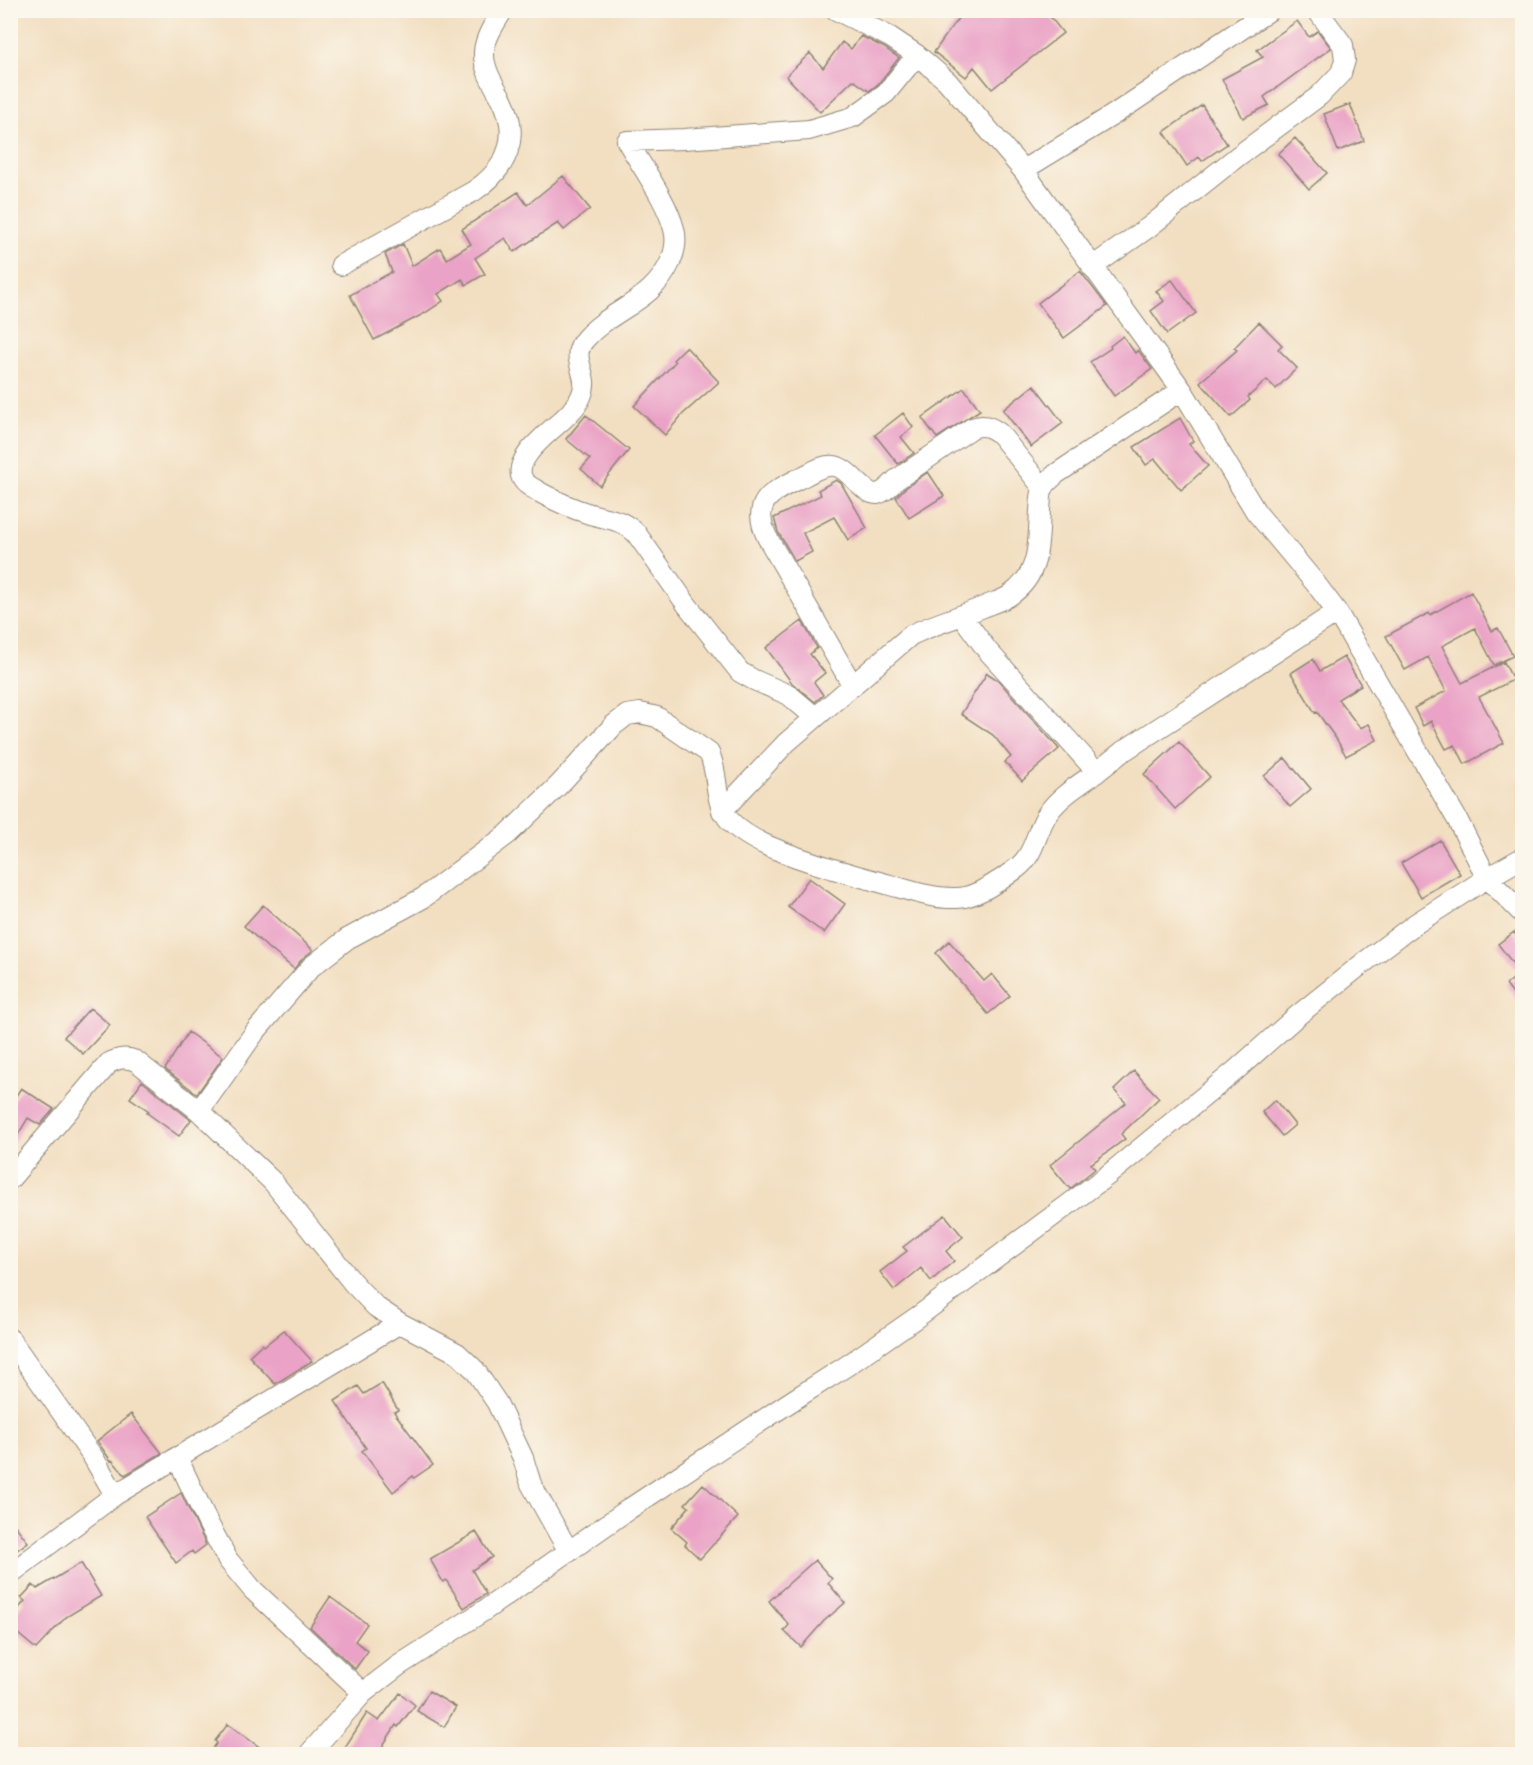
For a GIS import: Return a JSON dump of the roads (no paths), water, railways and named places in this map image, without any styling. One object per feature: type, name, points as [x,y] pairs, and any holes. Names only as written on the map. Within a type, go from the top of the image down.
[{"type":"street","points":[[341,265],[474,191],[488,181],[501,166],[511,140],[511,124],[485,66],[484,52],[487,37],[503,10]]},
{"type":"street","points":[[836,10],[890,37],[917,55],[947,81],[1023,170],[1182,390],[1256,512],[1337,612],[1457,819],[1487,878],[1522,913]]},
{"type":"street","points":[[1023,170],[1113,115],[1270,10]]},
{"type":"street","points":[[1092,267],[1149,227],[1238,156],[1319,96],[1341,73],[1345,60],[1342,45],[1317,10]]},
{"type":"street","points":[[815,717],[789,695],[740,672],[636,533],[626,524],[565,506],[527,485],[520,472],[527,455],[572,411],[580,399],[584,381],[578,361],[580,344],[603,323],[650,290],[667,270],[673,256],[674,230],[663,204],[627,141],[810,130],[853,117],[886,93],[917,55]]},
{"type":"street","points":[[722,810],[779,750],[911,635],[1009,596],[1028,579],[1039,544],[1043,488],[1056,474],[1182,390]]},
{"type":"street","points":[[852,686],[761,525],[760,512],[766,500],[777,490],[827,466],[836,466],[845,470],[870,492],[878,494],[972,428],[981,425],[991,427],[999,433],[1043,488]]},
{"type":"street","points":[[199,1111],[255,1032],[311,967],[347,939],[423,898],[508,834],[559,785],[614,725],[627,715],[640,712],[657,717],[709,753],[713,761],[718,799],[722,810],[732,823],[768,846],[847,873],[927,895],[958,898],[977,893],[1019,867],[1028,856],[1048,813],[1060,799],[1122,752],[1337,612]]},
{"type":"street","points":[[962,616],[987,650],[1097,772]]},
{"type":"street","points":[[309,1755],[363,1693],[398,1666],[920,1315],[1108,1175],[1362,964],[1415,924],[1522,858]]},
{"type":"street","points":[[10,1179],[109,1063],[117,1059],[128,1058],[136,1061],[199,1111],[273,1182],[353,1283],[376,1307],[400,1323],[458,1353],[475,1370],[497,1402],[523,1458],[531,1484],[569,1552]]},
{"type":"street","points":[[10,1574],[115,1495],[400,1323]]},
{"type":"street","points":[[10,1339],[93,1457],[115,1495]]},
{"type":"street","points":[[177,1457],[228,1560],[253,1590],[363,1693]]}]
